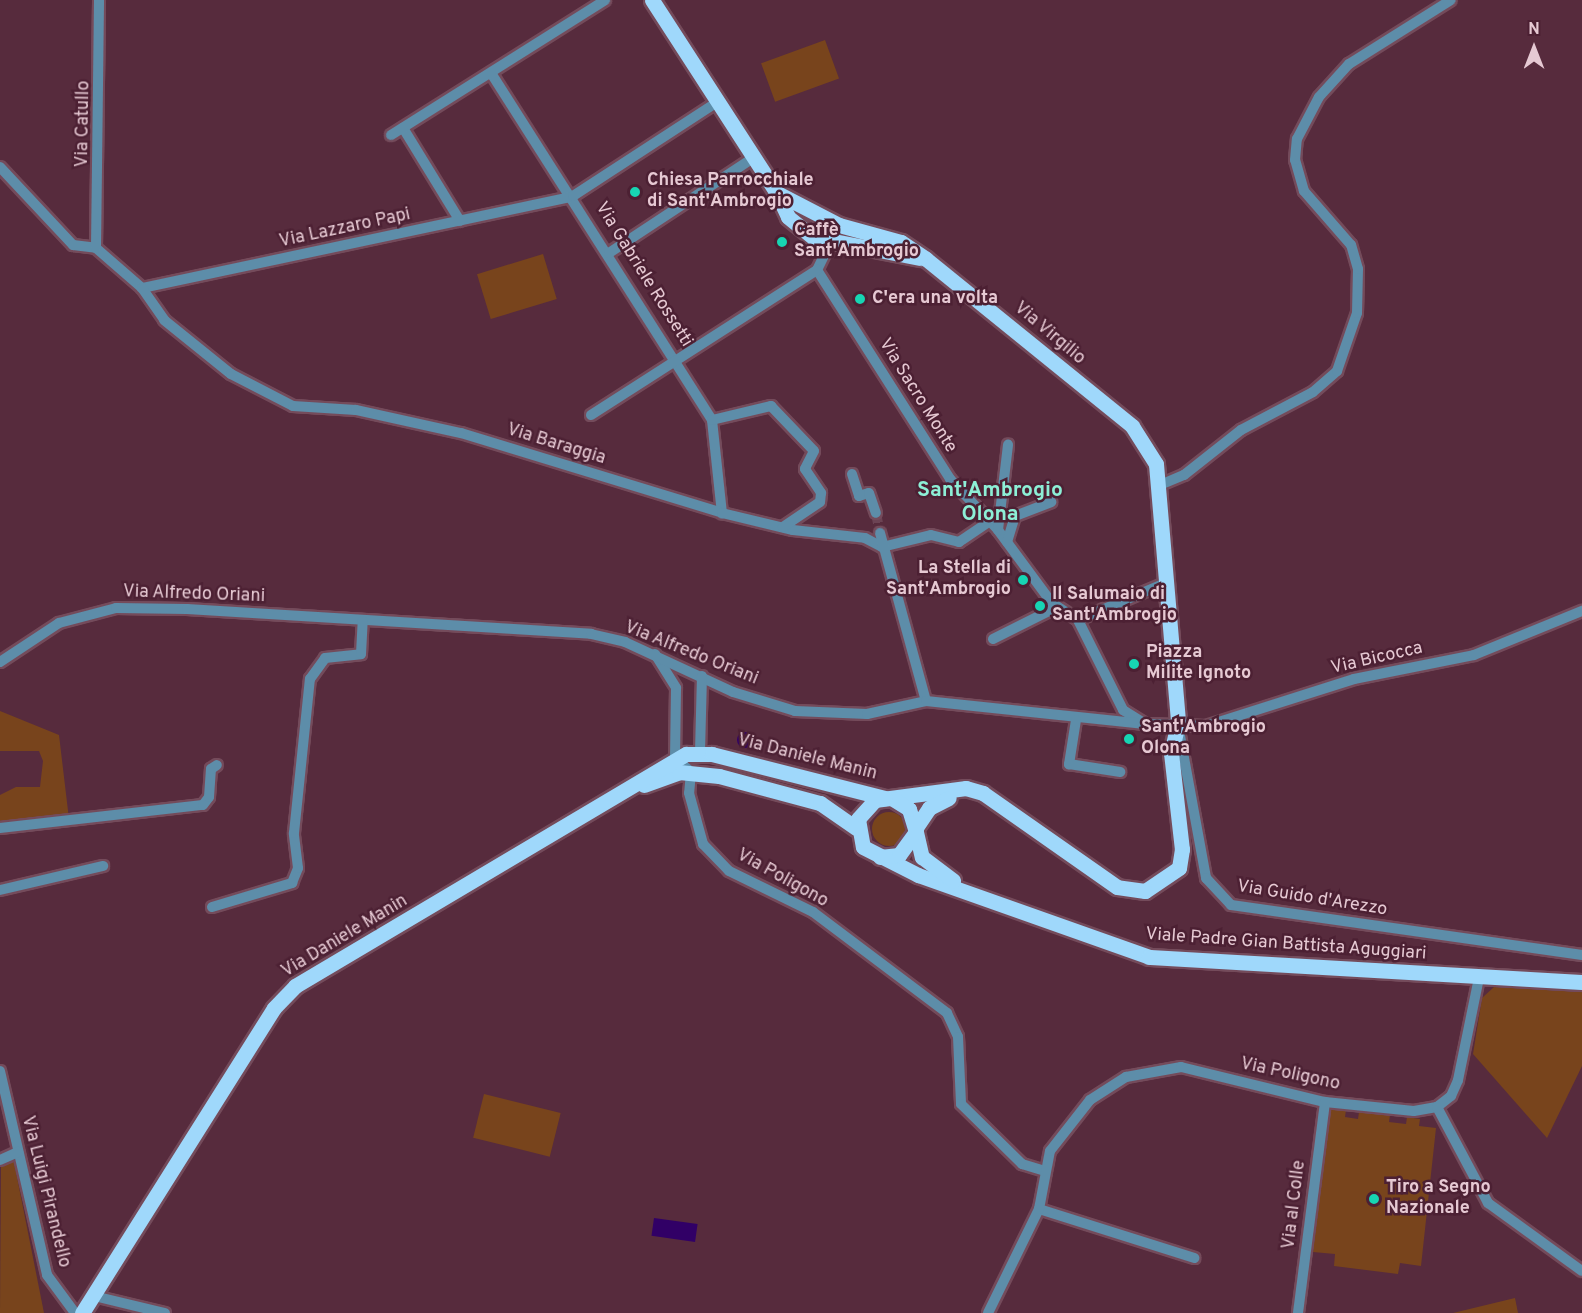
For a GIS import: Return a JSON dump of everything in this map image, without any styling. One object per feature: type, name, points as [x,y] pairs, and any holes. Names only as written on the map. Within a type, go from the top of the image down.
[{"type":"main road","name":"Via Virgilio","points":[[652,0],[777,193],[839,225],[901,242],[926,259],[1132,426],[1151,452],[1160,485],[1163,584],[1178,723]]},
{"type":"main road","points":[[777,193],[788,217],[830,244],[926,259]]},
{"type":"main road","points":[[691,772],[820,803],[856,828],[861,811],[888,798],[958,788],[983,793],[992,802],[1107,882],[1133,890],[1156,887],[1173,874],[1182,859],[1171,753],[1178,723]]},
{"type":"main road","name":"Via Daniele Manin","points":[[82,1313],[274,1008],[295,986],[624,792],[675,758],[700,752],[888,798]]},
{"type":"main road","name":"Via Daniele Manin","points":[[624,792],[691,772]]},
{"type":"main road","name":"Viale Padre Gian Battista Aguggiari","points":[[888,798],[909,808],[922,857],[963,887]]},
{"type":"main road","points":[[880,857],[899,855],[929,808],[948,798],[992,802]]},
{"type":"main road","name":"Viale Padre Gian Battista Aguggiari","points":[[856,828],[862,847],[880,857],[1149,957],[1479,978],[1582,982]]},
{"type":"street","name":"Via Catullo","points":[[96,248],[101,161],[99,0]]},
{"type":"street","points":[[391,135],[605,0]]},
{"type":"street","points":[[1160,485],[1184,475],[1241,430],[1313,392],[1337,371],[1357,313],[1358,269],[1351,245],[1304,191],[1295,160],[1297,139],[1319,97],[1341,71],[1451,0]]},
{"type":"street","name":"Via Gabriele Rossetti","points":[[490,73],[681,358],[712,420],[722,513]]},
{"type":"street","name":"Via Lazzaro Papi","points":[[142,288],[573,196],[717,102]]},
{"type":"street","points":[[403,128],[460,221]]},
{"type":"street","points":[[609,253],[753,158]]},
{"type":"street","points":[[0,167],[73,245],[96,248],[142,288]]},
{"type":"street","points":[[591,415],[818,270],[839,225]]},
{"type":"street","name":"Via Sacro Monte","points":[[818,270],[919,435],[989,522],[998,530],[1057,607],[1078,620]]},
{"type":"street","name":"Via Baraggia","points":[[142,288],[164,320],[231,374],[293,406],[357,410],[461,433],[722,513],[783,527],[865,538],[882,547]]},
{"type":"street","points":[[712,420],[771,406],[814,451],[805,469],[821,493],[820,502],[783,527]]},
{"type":"street","points":[[998,530],[1008,445]]},
{"type":"street","points":[[852,474],[859,495],[869,493],[876,513]]},
{"type":"street","points":[[1007,542],[1015,516],[1051,502]]},
{"type":"street","points":[[882,547],[931,535],[959,542],[989,522]]},
{"type":"street","points":[[880,533],[882,547],[927,701]]},
{"type":"street","points":[[1163,584],[1078,620],[1123,710],[1145,724],[1178,723]]},
{"type":"street","points":[[993,639],[1057,607]]},
{"type":"street","name":"Via Alfredo Oriani","points":[[0,662],[59,623],[116,608],[363,621],[591,634],[654,653],[733,692],[795,711],[867,714],[927,701],[1076,720],[1145,724]]},
{"type":"street","name":"Via Bicocca","points":[[1178,723],[1206,726],[1354,679],[1474,655],[1582,611]]},
{"type":"street","points":[[212,907],[292,884],[298,868],[294,833],[310,680],[325,658],[361,654],[363,621]]},
{"type":"street","points":[[654,653],[676,688],[675,758],[691,772]]},
{"type":"street","points":[[700,752],[702,676]]},
{"type":"street","points":[[1076,720],[1069,764],[1119,772]]},
{"type":"street","name":"Via Guido d'Arezzo","points":[[1178,723],[1206,878],[1231,905],[1582,955]]},
{"type":"street","points":[[0,828],[202,806],[209,797],[210,769],[218,765]]},
{"type":"street","name":"Via Poligono","points":[[691,772],[689,793],[703,844],[729,870],[813,912],[946,1013],[958,1037],[961,1104],[1022,1164],[1045,1171]]},
{"type":"street","points":[[0,890],[103,866]]},
{"type":"street","points":[[1479,978],[1458,1080],[1451,1096],[1437,1107],[1488,1203],[1582,1271]]},
{"type":"street","name":"Via Poligono","points":[[988,1313],[1039,1209],[1050,1151],[1090,1100],[1150,1069],[1181,1067],[1325,1102],[1414,1111],[1437,1107]]},
{"type":"street","name":"Via Luigi Pirandello","points":[[0,1071],[47,1275],[75,1313]]},
{"type":"street","name":"Via al Colle","points":[[1298,1313],[1325,1102]]},
{"type":"street","points":[[0,1160],[18,1152]]},
{"type":"street","points":[[1039,1209],[1194,1258]]},
{"type":"street","points":[[94,1296],[165,1313]]},
{"type":"shaded area","points":[[825,40],[839,79],[775,102],[761,63]]},
{"type":"shaded area","points":[[543,254],[557,299],[491,319],[477,274]]},
{"type":"shaded area","points":[[0,711],[59,735],[69,819],[0,825],[0,795],[16,787],[40,787],[43,761],[39,751],[0,751]]},
{"type":"shaded area","points":[[745,732],[751,734],[753,740],[751,746],[745,748],[739,746],[737,740],[739,734]]},
{"type":"shaded area","points":[[889,812],[901,817],[906,829],[901,841],[889,846],[877,841],[872,829],[877,817]]},
{"type":"shaded area","points":[[1494,987],[1582,992],[1582,1066],[1547,1138],[1473,1054],[1482,998]]},
{"type":"shaded area","points":[[484,1094],[561,1113],[550,1157],[473,1138]]},
{"type":"shaded area","name":"Tiro a Segno Nazionale","points":[[1330,1108],[1346,1110],[1345,1117],[1358,1119],[1359,1112],[1390,1115],[1389,1122],[1406,1124],[1407,1117],[1420,1119],[1419,1126],[1436,1128],[1421,1266],[1400,1263],[1398,1274],[1334,1266],[1335,1254],[1313,1252]]},
{"type":"shaded area","points":[[7,1161],[14,1162],[44,1313],[0,1313],[1,1165]]},
{"type":"shaded area","points":[[654,1218],[698,1224],[695,1242],[651,1236]]},
{"type":"shaded area","points":[[1515,1298],[1518,1313],[1453,1313]]},
{"type":"tunnel","points":[[876,513],[880,533]]},
{"type":"place","name":"Chiesa Parrocchiale di Sant'Ambrogio","points":[[635,192]]},
{"type":"place","name":"Caffè Sant'Ambrogio","points":[[782,242]]},
{"type":"place","name":"C'era una volta","points":[[860,299]]},
{"type":"place","name":"La Stella di Sant'Ambrogio","points":[[1023,580]]},
{"type":"place","name":"Il Salumaio di Sant'Ambrogio","points":[[1040,606]]},
{"type":"place","name":"Piazza Milite Ignoto","points":[[1134,664]]},
{"type":"place","name":"Sant'Ambrogio Olona","points":[[1129,739]]},
{"type":"place","name":"Tiro a Segno Nazionale","points":[[1374,1199]]},
{"type":"district","name":"Sant'Ambrogio Olona","points":[[990,503]]}]
